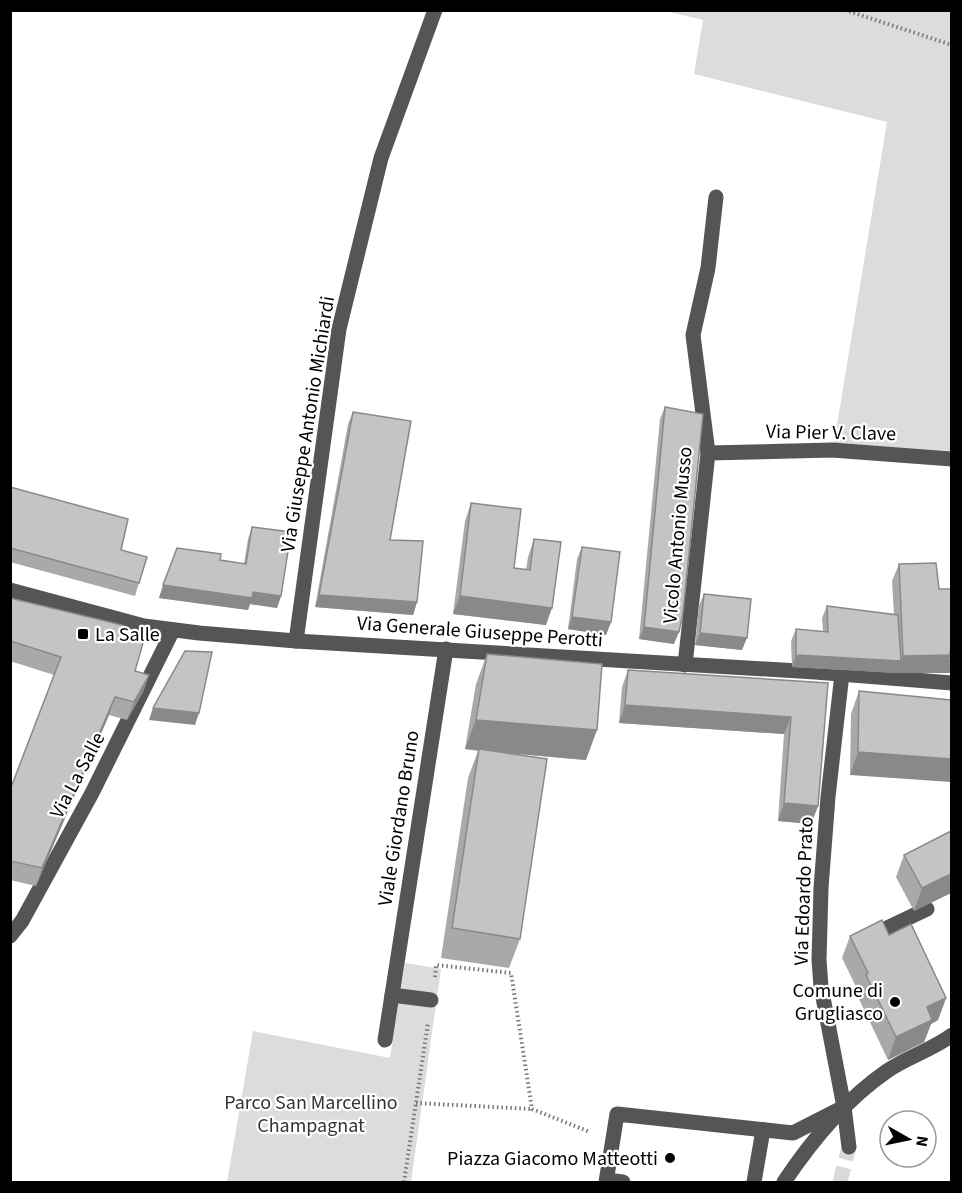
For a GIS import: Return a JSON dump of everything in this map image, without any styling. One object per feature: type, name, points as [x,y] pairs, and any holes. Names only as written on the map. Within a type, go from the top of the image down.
[{"type":"street","name":"Via Giuseppe Antonio Michiardi","points":[[296,641],[339,329],[381,158],[435,10]]},
{"type":"street","name":"Vicolo Antonio Musso","points":[[685,664],[708,453],[693,335],[708,268],[716,197]]},
{"type":"street","name":"Via Pier V. Clave","points":[[708,453],[832,450],[951,459]]},
{"type":"street","name":"Via Generale Giuseppe Perotti","points":[[10,590],[118,620],[172,630],[296,641],[842,674],[951,683]]},
{"type":"street","name":"Via La Salle","points":[[10,936],[22,921],[92,793],[172,630]]},
{"type":"street","name":"Viale Giordano Bruno","points":[[385,1040],[446,649]]},
{"type":"street","name":"Via Edoardo Prato","points":[[842,674],[828,797],[819,938],[821,987],[844,1107]]},
{"type":"street","points":[[857,942],[927,909]]},
{"type":"street","points":[[392,995],[431,1000]]},
{"type":"street","points":[[784,1182],[808,1147],[844,1107],[887,1070],[951,1035]]},
{"type":"street","points":[[623,1182],[606,1181],[617,1114],[793,1133],[844,1107]]},
{"type":"street","points":[[844,1107],[849,1147]]},
{"type":"street","points":[[754,1182],[763,1130]]},
{"type":"path","points":[[845,10],[951,45]]},
{"type":"path","points":[[404,1182],[436,965],[511,973],[532,1109]]},
{"type":"path","points":[[416,1103],[532,1109],[612,1141]]},
{"type":"green space","points":[[665,11],[951,11],[951,451],[834,443],[887,122],[694,74],[703,20]]},
{"type":"green space","name":"Parco San Marcellino Champagnat","points":[[405,963],[441,969],[411,1182],[227,1182],[253,1031],[390,1058]]},
{"type":"building","points":[[665,407],[703,414],[683,613],[679,632],[644,627]]},
{"type":"building","points":[[353,412],[411,421],[390,540],[423,541],[417,602],[319,595]]},
{"type":"building","points":[[10,487],[128,519],[121,550],[147,557],[139,583],[10,548]]},
{"type":"building","points":[[471,503],[521,509],[514,568],[530,570],[534,539],[561,542],[552,608],[460,596]]},
{"type":"building","points":[[252,527],[291,532],[281,596],[253,592],[252,598],[163,585],[177,548],[221,554],[220,560],[246,564]]},
{"type":"building","points":[[582,547],[620,552],[611,622],[572,617]]},
{"type":"building","points":[[936,563],[939,589],[951,589],[950,655],[903,656],[899,564]]},
{"type":"building","points":[[704,594],[751,599],[747,638],[700,633]]},
{"type":"building","points":[[10,598],[122,625],[143,643],[135,671],[149,675],[134,702],[115,697],[42,868],[10,861],[10,790],[61,657],[10,641]]},
{"type":"building","points":[[827,606],[898,615],[901,661],[796,655],[796,629],[828,632]]},
{"type":"building","points":[[185,651],[212,652],[199,713],[153,708]]},
{"type":"building","points":[[487,654],[602,664],[597,730],[476,720]]},
{"type":"building","points":[[628,670],[828,683],[818,806],[784,803],[791,717],[625,705]]},
{"type":"building","points":[[859,691],[951,700],[951,759],[858,752]]},
{"type":"building","points":[[479,749],[547,759],[520,939],[452,928]]},
{"type":"building","points":[[951,831],[951,874],[922,888],[904,855]]},
{"type":"building","name":"Comune di Grugliasco","points":[[882,920],[889,935],[911,924],[946,998],[927,1007],[932,1020],[896,1037],[850,936]]},
{"type":"tunnel","points":[[840,1182],[849,1147]]},
{"type":"place","name":"La Salle","points":[[83,634]]},
{"type":"place","name":"Comune di Grugliasco","points":[[895,1002]]},
{"type":"place","name":"Piazza Giacomo Matteotti","points":[[670,1158]]}]
